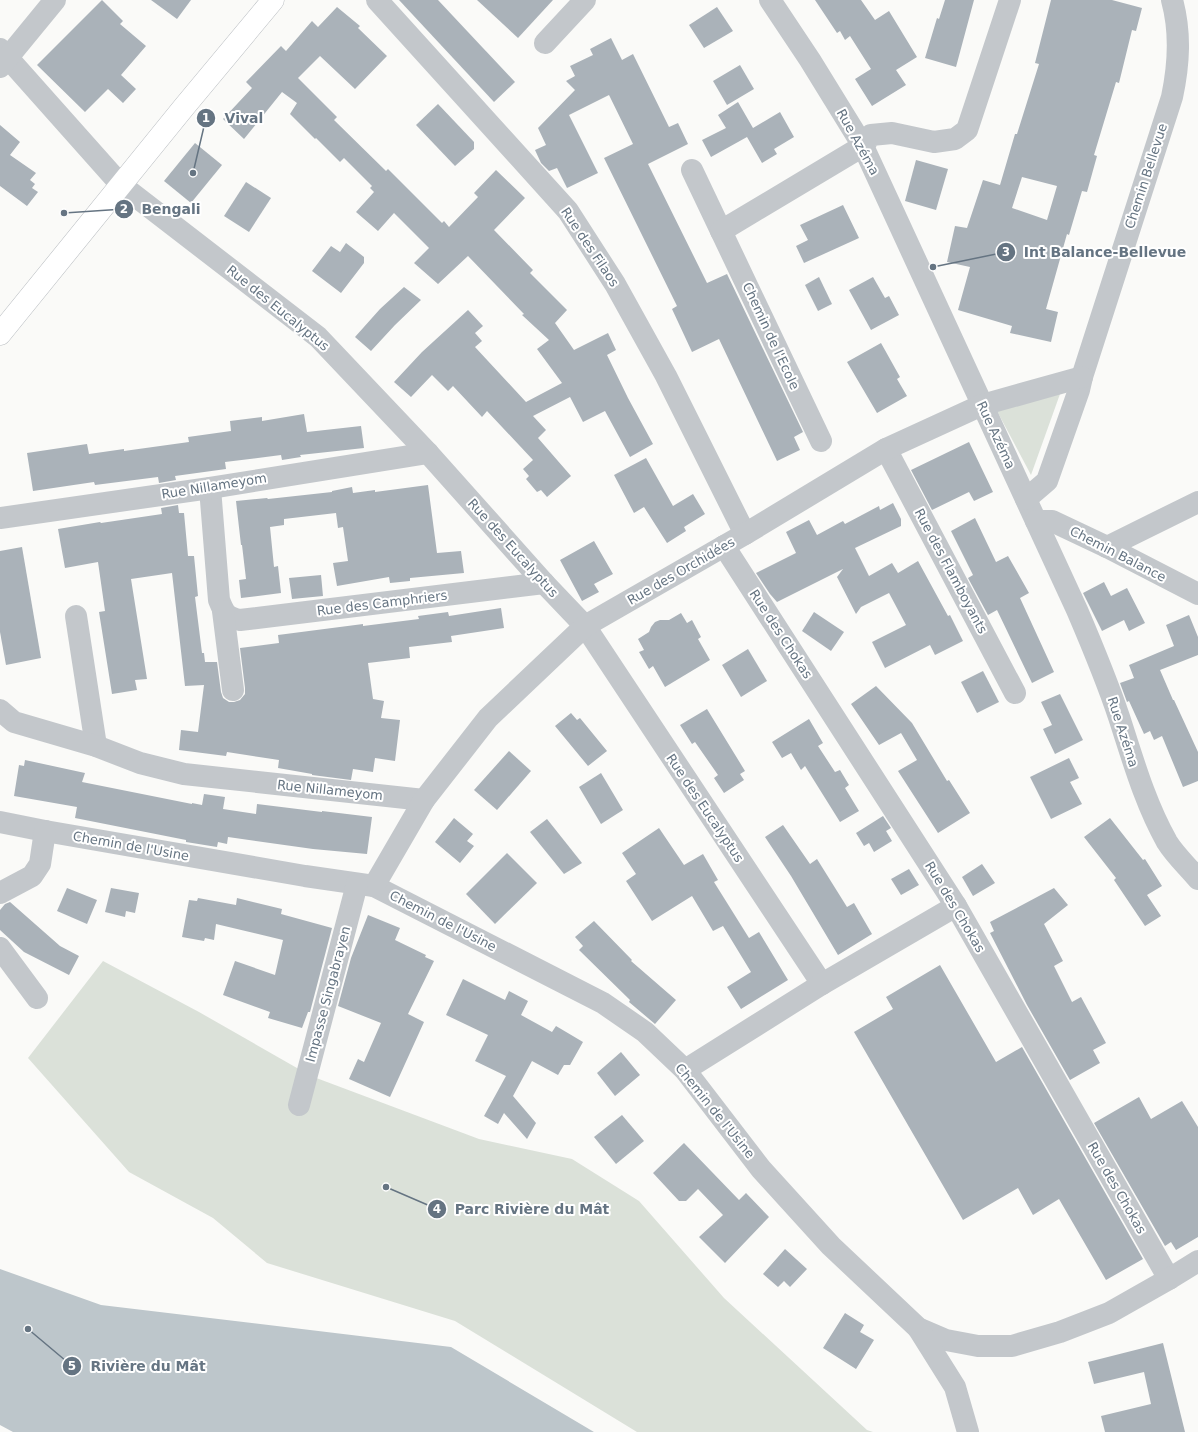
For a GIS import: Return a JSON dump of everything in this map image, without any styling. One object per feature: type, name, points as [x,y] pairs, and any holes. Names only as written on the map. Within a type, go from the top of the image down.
[{"type":"main road","points":[[0,334],[273,0]]},
{"type":"street","points":[[2,58],[55,0]]},
{"type":"street","name":"Rue des Filaos","points":[[377,0],[568,211],[615,284],[666,376],[745,534]]},
{"type":"street","points":[[545,43],[585,0]]},
{"type":"street","name":"Rue Azéma","points":[[770,0],[810,60],[862,146],[1077,610],[1101,667],[1119,716],[1141,785],[1157,822],[1168,843],[1198,879]]},
{"type":"street","points":[[721,231],[862,146],[871,135],[892,133],[934,142],[955,139],[967,130],[1010,0]]},
{"type":"street","name":"Chemin Bellevue","points":[[1026,499],[1047,481],[1079,390],[1172,97],[1177,74],[1179,38],[1172,0]]},
{"type":"street","name":"Rue des Eucalyptus","points":[[2,58],[121,185],[318,337],[428,453],[544,583],[585,626],[822,984]]},
{"type":"street","name":"Chemin de l'Ecole","points":[[692,170],[821,441]]},
{"type":"street","name":"Rue des Orchidées","points":[[365,885],[424,800],[488,718],[585,626],[745,534],[886,448],[982,404],[1082,377]]},
{"type":"street","name":"Rue des Flamboyants","points":[[886,448],[1015,693]]},
{"type":"street","name":"Rue Nillameyom","points":[[0,518],[210,488],[428,453]]},
{"type":"street","points":[[210,488],[219,600],[223,611],[233,690]]},
{"type":"street","points":[[1107,547],[1198,502]]},
{"type":"street","name":"Chemin Balance","points":[[1036,521],[1052,521],[1107,547],[1198,594]]},
{"type":"street","name":"Rue des Chokas","points":[[724,546],[956,906],[1169,1279]]},
{"type":"street","name":"Rue des Camphriers","points":[[223,611],[230,618],[240,620],[544,583]]},
{"type":"street","points":[[76,616],[96,746]]},
{"type":"street","name":"Rue Nillameyom","points":[[0,710],[14,722],[96,746],[140,763],[184,774],[424,800]]},
{"type":"street","name":"Chemin de l'Usine","points":[[0,822],[305,876],[365,885],[604,1003],[645,1032],[685,1070],[761,1169],[831,1246],[918,1328],[946,1340],[978,1346],[1012,1346],[1060,1332],[1109,1314],[1198,1261]]},
{"type":"street","points":[[0,893],[32,876],[40,864],[45,831]]},
{"type":"street","name":"Impasse Singabrayen","points":[[299,1105],[330,985],[365,885]]},
{"type":"street","points":[[685,1070],[822,984],[956,906]]},
{"type":"street","points":[[0,948],[37,998]]},
{"type":"street","points":[[918,1328],[955,1387],[968,1432]]},
{"type":"shaded area","points":[[1060,394],[1031,475],[997,411]]},
{"type":"shaded area","points":[[103,961],[199,1012],[311,1076],[479,1139],[572,1159],[639,1201],[724,1298],[867,1430],[873,1432],[637,1432],[455,1321],[267,1263],[213,1218],[129,1172],[28,1058]]},
{"type":"shaded area","points":[[0,1269],[101,1305],[451,1347],[594,1432],[13,1432],[0,1425]]},
{"type":"building","points":[[102,0],[123,21],[120,24],[146,46],[121,75],[136,89],[123,103],[108,89],[85,112],[37,65]]},
{"type":"building","points":[[151,0],[191,0],[177,19]]},
{"type":"building","points":[[399,0],[438,0],[515,82],[494,102]]},
{"type":"building","points":[[477,0],[553,0],[518,38]]},
{"type":"building","points":[[815,0],[861,0],[875,20],[889,11],[917,57],[896,70],[906,85],[872,106],[855,79],[871,69],[850,36],[845,40],[840,31],[837,33]]},
{"type":"building","points":[[945,0],[974,0],[956,67],[925,58],[937,18],[939,19]]},
{"type":"building","points":[[1051,0],[1112,0],[1142,8],[1136,31],[1132,30],[1119,83],[1116,82],[1094,155],[1097,156],[1087,192],[1082,191],[1069,235],[1067,234],[1046,309],[1058,312],[1051,342],[1010,333],[1012,326],[958,310],[970,267],[947,262],[955,226],[967,228],[983,180],[1000,185],[1015,134],[1017,134],[1039,64],[1035,63]],"holes":[[[1022,177],[1057,186],[1047,220],[1012,208]]]},
{"type":"building","points":[[337,7],[360,26],[358,28],[387,56],[355,89],[320,56],[298,78],[337,117],[334,120],[386,171],[388,169],[442,223],[444,221],[449,227],[478,197],[474,193],[496,170],[525,198],[494,230],[533,270],[530,273],[567,310],[555,323],[574,350],[608,333],[616,350],[607,355],[653,444],[630,457],[605,411],[583,422],[570,397],[533,416],[546,430],[538,438],[571,476],[547,497],[541,490],[537,492],[526,479],[529,476],[523,469],[533,460],[487,411],[482,417],[453,386],[448,391],[432,375],[411,397],[394,382],[422,352],[468,310],[483,326],[475,333],[482,341],[475,347],[526,402],[562,383],[537,349],[549,340],[522,315],[524,314],[468,256],[438,284],[414,263],[429,248],[394,213],[378,231],[356,212],[374,192],[370,188],[372,186],[344,158],[340,162],[290,114],[297,103],[282,92],[244,139],[223,119],[252,88],[246,82],[281,46],[286,51],[312,21],[318,27]]},
{"type":"building","points":[[717,7],[733,31],[704,48],[689,25]]},
{"type":"building","points":[[611,38],[622,60],[633,54],[669,127],[678,123],[688,144],[648,164],[707,283],[727,274],[803,432],[794,437],[800,450],[777,461],[719,339],[692,352],[672,309],[677,306],[604,158],[633,144],[609,95],[569,115],[598,173],[567,188],[557,168],[549,171],[541,163],[535,150],[546,145],[538,128],[575,90],[566,81],[575,76],[570,66],[593,55],[590,49]]},
{"type":"building","points":[[740,65],[754,89],[727,105],[713,81]]},
{"type":"building","points":[[738,102],[753,128],[780,112],[794,137],[774,149],[777,154],[762,163],[747,137],[711,157],[702,140],[726,128],[718,115]]},
{"type":"building","points":[[438,104],[474,142],[474,149],[455,166],[416,125]]},
{"type":"building","points":[[0,125],[20,142],[10,155],[36,173],[30,180],[35,184],[32,188],[38,192],[27,206],[0,186]]},
{"type":"building","points":[[195,143],[222,165],[191,203],[164,181]]},
{"type":"building","points":[[916,160],[948,169],[936,210],[905,201]]},
{"type":"building","points":[[246,182],[271,198],[249,232],[224,216]]},
{"type":"building","points":[[843,205],[859,238],[804,263],[796,246],[808,240],[800,225]]},
{"type":"building","points":[[346,243],[364,257],[364,263],[341,293],[312,271],[331,246],[340,252]]},
{"type":"building","points":[[819,277],[832,304],[818,311],[805,285]]},
{"type":"building","points":[[873,277],[885,298],[889,296],[899,315],[871,330],[849,290]]},
{"type":"building","points":[[404,287],[421,300],[371,351],[355,337],[380,309]]},
{"type":"building","points":[[881,343],[900,377],[897,379],[907,396],[877,413],[847,362]]},
{"type":"building","points":[[304,414],[307,432],[361,426],[364,448],[300,455],[301,457],[282,460],[281,455],[225,462],[226,469],[175,476],[176,480],[159,483],[158,477],[95,485],[94,482],[33,491],[27,453],[87,444],[89,454],[189,442],[188,437],[231,431],[230,421],[262,417],[262,421]]},
{"type":"building","points":[[969,442],[993,492],[974,501],[969,492],[932,510],[911,470]]},
{"type":"building","points":[[646,458],[673,506],[693,494],[705,514],[684,527],[686,531],[667,543],[644,507],[634,513],[614,475]]},
{"type":"building","points":[[428,485],[437,553],[461,551],[464,573],[410,578],[410,581],[390,583],[389,577],[337,586],[333,563],[348,561],[343,527],[338,528],[336,513],[284,519],[284,525],[270,527],[274,567],[278,566],[281,593],[241,598],[239,580],[246,579],[236,501],[332,492],[352,487],[353,493],[375,490],[375,492]]},
{"type":"building","points":[[893,503],[901,519],[901,526],[855,548],[869,576],[892,563],[898,573],[918,561],[948,616],[950,615],[963,641],[935,655],[930,645],[885,668],[872,642],[906,625],[889,593],[861,607],[856,614],[837,577],[843,569],[777,602],[756,573],[796,553],[786,532],[809,520],[817,535],[843,521],[845,524],[879,506],[880,510]]},
{"type":"building","points":[[178,505],[179,513],[184,513],[188,556],[194,556],[198,596],[195,597],[202,653],[204,653],[205,662],[217,662],[221,692],[223,698],[229,702],[240,700],[245,694],[240,648],[279,643],[278,635],[363,624],[363,626],[419,619],[418,616],[448,612],[449,616],[501,608],[504,628],[451,636],[452,642],[409,647],[410,658],[368,663],[373,699],[384,701],[381,718],[400,720],[395,761],[375,758],[373,772],[353,769],[351,780],[312,775],[278,768],[279,760],[227,752],[226,756],[179,750],[181,730],[198,732],[204,685],[185,686],[172,573],[131,579],[147,679],[135,680],[137,690],[112,694],[99,612],[105,611],[98,562],[65,568],[58,529],[162,514],[161,508]]},
{"type":"building","points":[[975,518],[996,562],[1008,556],[1029,593],[1020,598],[1054,672],[1032,683],[997,610],[988,615],[968,578],[973,575],[951,531]]},
{"type":"building","points":[[594,541],[613,574],[594,584],[599,592],[582,601],[560,560]]},
{"type":"building","points":[[22,547],[41,658],[6,665],[0,632],[0,551]]},
{"type":"building","points":[[321,575],[323,596],[292,599],[289,578]]},
{"type":"building","points":[[1104,582],[1111,596],[1127,588],[1145,623],[1129,631],[1124,620],[1102,631],[1083,593]]},
{"type":"building","points":[[814,612],[844,632],[831,651],[802,631]]},
{"type":"building","points":[[681,613],[687,623],[692,620],[701,637],[698,639],[710,660],[665,687],[653,666],[649,669],[639,652],[644,650],[638,639],[649,632],[655,622],[660,620],[669,620]]},
{"type":"building","points":[[1189,615],[1198,637],[1198,655],[1160,670],[1198,752],[1198,781],[1183,787],[1162,736],[1154,740],[1150,731],[1144,734],[1129,701],[1127,702],[1120,683],[1134,678],[1129,665],[1174,646],[1166,625]]},
{"type":"building","points":[[748,649],[767,681],[741,697],[722,665]]},
{"type":"building","points":[[983,671],[999,702],[977,713],[961,682]]},
{"type":"building","points":[[876,686],[912,723],[947,781],[949,780],[970,813],[938,833],[898,771],[917,760],[901,733],[879,745],[851,704]]},
{"type":"building","points":[[1060,694],[1083,740],[1055,754],[1043,729],[1052,725],[1041,702]]},
{"type":"building","points":[[707,709],[745,771],[740,774],[744,780],[724,793],[714,778],[718,775],[695,742],[692,744],[680,725]]},
{"type":"building","points":[[571,713],[577,720],[580,718],[607,751],[588,766],[555,726]]},
{"type":"building","points":[[809,719],[823,743],[818,746],[835,772],[840,770],[849,785],[845,788],[859,811],[840,822],[805,766],[801,770],[791,753],[782,758],[772,742]]},
{"type":"building","points":[[509,751],[531,771],[497,810],[474,790]]},
{"type":"building","points":[[1069,758],[1079,778],[1070,782],[1082,804],[1051,819],[1030,777]]},
{"type":"building","points":[[25,760],[85,773],[82,782],[192,804],[202,805],[204,794],[225,797],[223,809],[256,814],[257,804],[372,817],[367,854],[313,849],[228,837],[227,844],[218,842],[217,847],[186,842],[186,840],[75,818],[77,807],[14,796],[19,765],[24,766]]},
{"type":"building","points":[[601,773],[623,810],[601,824],[579,787]]},
{"type":"building","points":[[883,816],[891,828],[886,831],[892,841],[874,852],[869,843],[864,846],[856,833]]},
{"type":"building","points":[[454,818],[473,834],[467,841],[474,846],[460,863],[435,842]]},
{"type":"building","points":[[1110,818],[1143,860],[1145,859],[1162,886],[1147,895],[1161,916],[1145,926],[1114,880],[1116,878],[1084,837]]},
{"type":"building","points":[[547,819],[582,863],[564,874],[530,832]]},
{"type":"building","points":[[783,825],[810,864],[817,859],[847,907],[854,903],[872,934],[838,955],[791,876],[765,837]]},
{"type":"building","points":[[659,828],[684,865],[703,854],[718,880],[714,882],[749,938],[759,932],[788,980],[741,1009],[727,987],[751,972],[723,926],[713,931],[692,896],[652,921],[626,881],[636,874],[622,853]]},
{"type":"building","points":[[507,853],[537,883],[495,924],[466,894]]},
{"type":"building","points":[[982,864],[995,883],[973,896],[962,877]]},
{"type":"building","points":[[909,869],[919,885],[901,895],[891,879]]},
{"type":"building","points":[[67,888],[97,900],[87,924],[57,911]]},
{"type":"building","points":[[111,888],[139,893],[135,913],[126,911],[125,917],[105,912]]},
{"type":"building","points":[[1054,888],[1068,905],[1044,924],[1063,961],[1054,966],[1072,1002],[1081,997],[1106,1043],[1093,1050],[1100,1063],[1070,1080],[1027,1005],[990,933],[994,931],[990,922]]},
{"type":"building","points":[[198,898],[236,905],[237,898],[282,909],[281,914],[332,928],[310,1012],[308,1012],[302,1028],[268,1018],[270,1012],[223,995],[235,961],[275,975],[283,940],[216,924],[214,940],[205,938],[204,941],[182,937],[189,900],[197,901]]},
{"type":"building","points":[[10,902],[60,946],[79,956],[69,975],[24,952],[0,930],[0,910],[5,904]]},
{"type":"building","points":[[368,915],[400,928],[395,940],[426,955],[425,957],[434,961],[408,1014],[424,1022],[390,1097],[349,1079],[358,1059],[364,1062],[381,1023],[338,1006],[351,958]]},
{"type":"building","points":[[594,921],[632,960],[631,961],[676,1000],[655,1024],[629,1002],[630,1000],[579,950],[583,946],[575,937]]},
{"type":"building","points":[[940,965],[996,1062],[1022,1047],[1143,1259],[1106,1280],[1059,1199],[1033,1215],[1018,1188],[963,1220],[854,1032],[893,1009],[886,997]]},
{"type":"building","points":[[463,979],[505,1000],[509,991],[528,1001],[521,1015],[552,1032],[556,1026],[583,1042],[570,1065],[564,1065],[558,1075],[532,1061],[513,1096],[536,1123],[527,1139],[504,1113],[498,1124],[484,1116],[506,1076],[475,1061],[488,1035],[446,1015]]},
{"type":"building","points":[[621,1052],[640,1075],[615,1096],[597,1073]]},
{"type":"building","points":[[1139,1097],[1151,1119],[1182,1101],[1198,1127],[1198,1237],[1176,1250],[1171,1242],[1165,1246],[1094,1123]]},
{"type":"building","points":[[622,1115],[644,1141],[616,1164],[594,1137]]},
{"type":"building","points":[[684,1143],[739,1200],[746,1193],[769,1217],[725,1263],[699,1237],[723,1215],[698,1189],[686,1201],[679,1201],[653,1173]]},
{"type":"building","points":[[785,1249],[807,1269],[790,1287],[784,1281],[778,1287],[763,1274]]},
{"type":"building","points":[[845,1313],[864,1325],[860,1332],[874,1340],[856,1369],[823,1348]]},
{"type":"building","points":[[1163,1343],[1185,1432],[1105,1432],[1101,1416],[1151,1404],[1144,1372],[1094,1384],[1088,1362]]},
{"type":"place","name":"Vival","points":[[193,173]]},
{"type":"place","name":"Bengali","points":[[64,213]]},
{"type":"place","name":"Int Balance-Bellevue","points":[[933,267]]},
{"type":"place","name":"Parc Rivière du Mât","points":[[386,1187]]},
{"type":"place","name":"Rivière du Mât","points":[[28,1329]]}]
